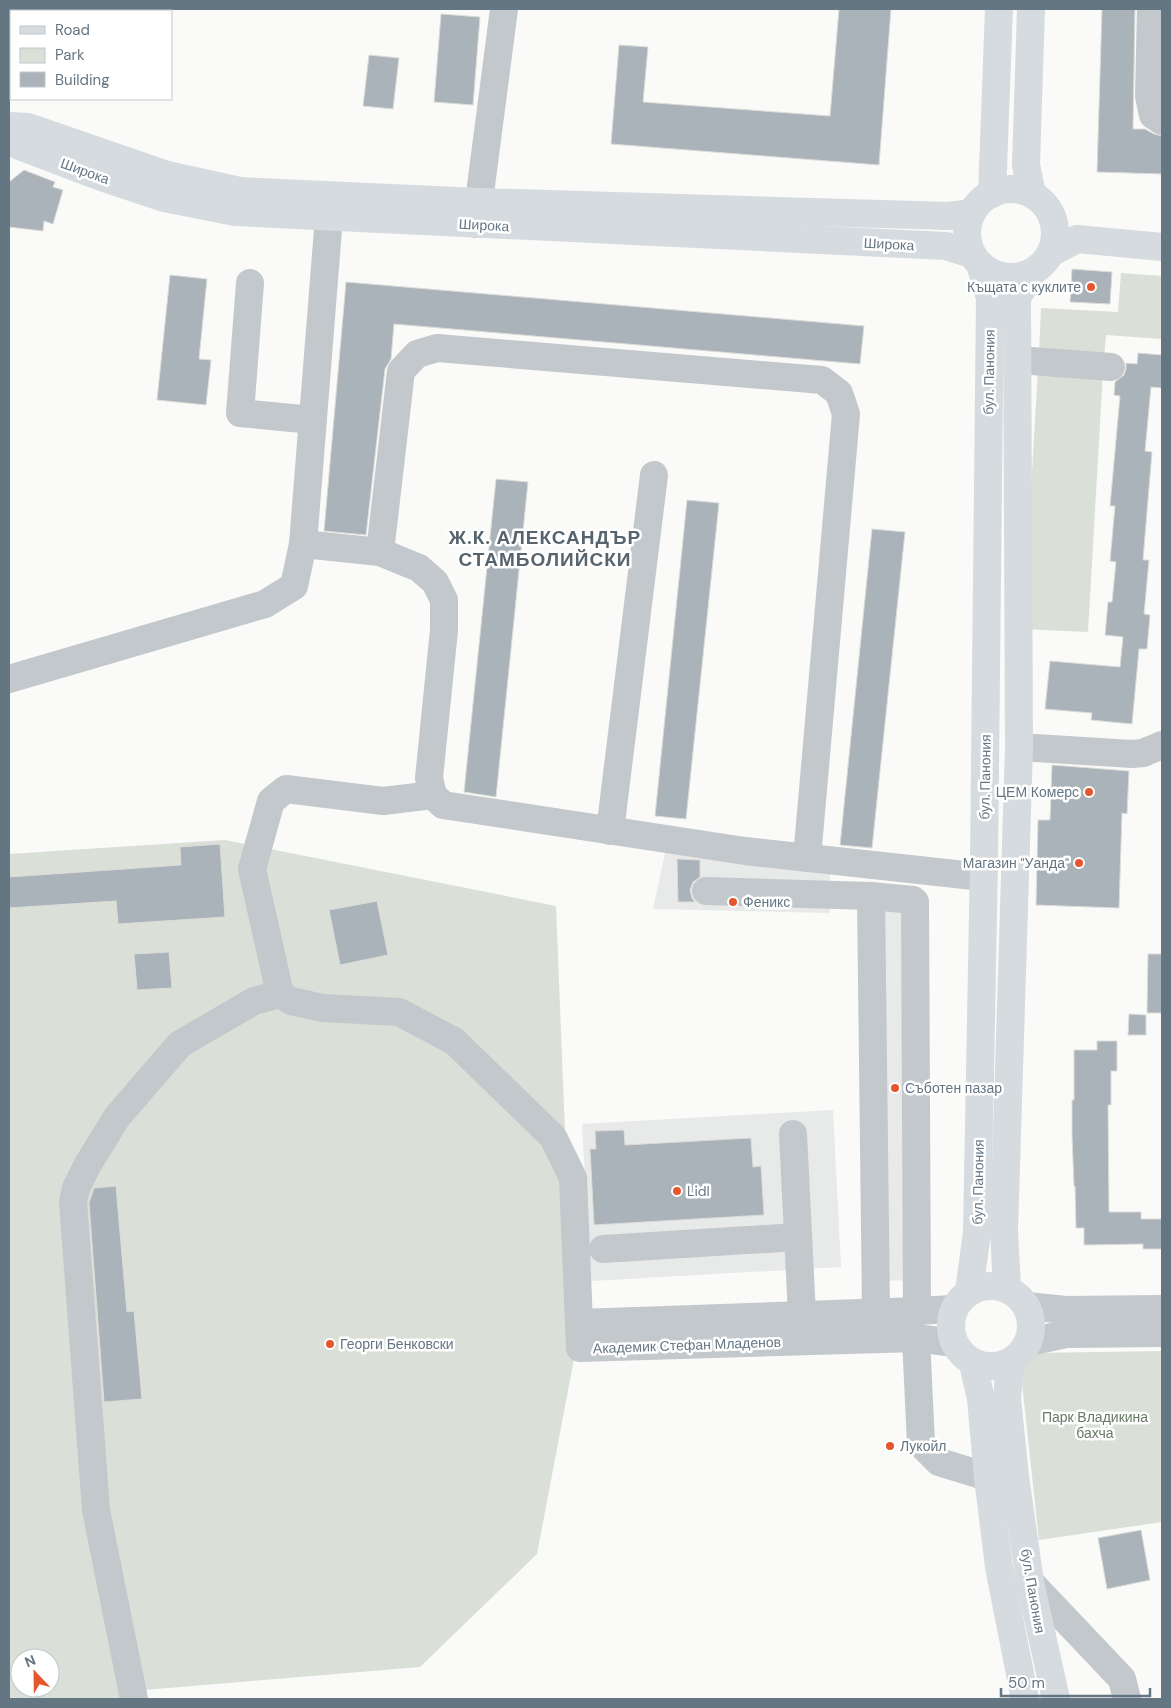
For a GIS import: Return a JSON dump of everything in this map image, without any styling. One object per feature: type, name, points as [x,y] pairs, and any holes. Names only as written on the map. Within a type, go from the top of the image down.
[{"type":"main road","points":[[992,194],[999,9]]},
{"type":"main road","points":[[1031,9],[1026,165],[1032,194]]},
{"type":"main road","name":"Широка","points":[[9,126],[28,127],[167,175],[240,191],[478,213],[946,246],[976,259]]},
{"type":"main road","name":"Широка","points":[[9,136],[19,146],[164,198],[236,212],[329,217],[478,213],[949,216],[972,213]]},
{"type":"main road","points":[[972,213],[980,202],[992,194],[1002,190],[1022,190],[1032,194],[1044,203],[1052,215],[1077,239]]},
{"type":"main road","name":"бул. Панония","points":[[954,1344],[950,1328],[961,1300],[977,1233],[983,877],[990,298],[969,244],[967,234],[972,213]]},
{"type":"main road","points":[[1051,253],[1056,234],[1052,215]]},
{"type":"main road","points":[[1051,253],[1077,239],[1162,247]]},
{"type":"main road","name":"бул. Панония","points":[[1028,1342],[1032,1324],[1017,1297],[1004,1231],[1019,747],[1017,298],[1032,272],[1046,261],[1051,253]]},
{"type":"main road","points":[[976,259],[988,271],[1004,276],[1021,276],[1032,272]]},
{"type":"main road","points":[[961,1300],[988,1285],[1017,1297]]},
{"type":"main road","points":[[954,1344],[963,1356],[973,1364],[989,1367],[1010,1363],[1020,1355],[1028,1342]]},
{"type":"main road","name":"бул. Панония","points":[[1010,1363],[1008,1398],[1030,1582],[1056,1699]]},
{"type":"main road","name":"бул. Панония","points":[[973,1364],[981,1399],[999,1567],[1010,1629],[1026,1699]]},
{"type":"street","points":[[478,213],[504,9]]},
{"type":"street","points":[[1155,13],[1148,96],[1153,115],[1162,121]]},
{"type":"street","points":[[9,679],[265,604],[294,586],[303,544],[329,217]]},
{"type":"street","points":[[250,283],[240,413],[313,420]]},
{"type":"street","points":[[380,552],[401,371],[416,354],[437,348],[822,380],[839,393],[846,414],[807,858]]},
{"type":"street","points":[[1018,360],[1111,367]]},
{"type":"street","points":[[610,831],[654,475]]},
{"type":"street","points":[[303,544],[380,552],[418,568],[435,582],[444,600],[444,630],[428,778],[434,795],[443,805],[745,851],[983,877]]},
{"type":"street","points":[[1019,747],[1132,754],[1143,753],[1162,745]]},
{"type":"street","points":[[434,795],[383,801],[286,789],[271,801],[252,869],[280,994],[291,1001],[322,1008],[399,1012],[454,1040],[553,1137],[573,1178],[579,1323]]},
{"type":"street","points":[[745,851],[746,892]]},
{"type":"street","points":[[706,891],[871,896],[913,900],[916,905],[917,1324],[922,1444],[939,1462],[988,1476]]},
{"type":"street","points":[[871,896],[876,1312]]},
{"type":"street","points":[[134,1699],[96,1510],[73,1202],[76,1188],[88,1164],[117,1117],[180,1044],[254,1001],[280,994]]},
{"type":"street","points":[[793,1134],[802,1314]]},
{"type":"street","points":[[603,1249],[798,1238]]},
{"type":"street","points":[[1017,1297],[1066,1310],[1162,1309]]},
{"type":"street","name":"Академик Стефан Младенов","points":[[954,1344],[917,1324],[876,1312],[579,1323],[580,1348],[917,1324],[961,1300]]},
{"type":"street","points":[[1028,1342],[1066,1334],[1162,1333]]},
{"type":"street","points":[[1030,1582],[1122,1679],[1127,1699]]},
{"type":"shaded area","points":[[9,9],[23,9],[10,10],[9,84]]},
{"type":"shaded area","points":[[665,853],[830,872],[830,913],[653,909]]},
{"type":"shaded area","name":"Съботен пазар","points":[[860,891],[925,896],[931,1280],[866,1281]]},
{"type":"shaded area","points":[[833,1110],[841,1267],[591,1281],[582,1124]]},
{"type":"green space","points":[[1121,273],[1162,276],[1162,339],[1106,335],[1104,360],[1039,356],[1041,308],[1118,312]]},
{"type":"green space","points":[[1038,368],[1103,372],[1088,632],[1023,629]]},
{"type":"green space","points":[[225,840],[556,906],[574,1359],[537,1554],[420,1667],[132,1691],[134,1699],[9,1699],[9,854]]},
{"type":"green space","name":"Парк Владикина бахча","points":[[1162,1351],[1162,1522],[1039,1540],[1020,1365],[1033,1353]]},
{"type":"building","points":[[839,9],[891,9],[879,165],[611,144],[619,45],[648,47],[643,102],[830,116]]},
{"type":"building","points":[[1102,9],[1135,9],[1133,129],[1145,129],[1162,136],[1162,174],[1097,172]]},
{"type":"building","points":[[441,14],[480,17],[473,105],[434,102]]},
{"type":"building","points":[[369,55],[399,58],[393,109],[363,106]]},
{"type":"building","points":[[24,170],[55,182],[53,187],[63,190],[53,224],[44,221],[43,231],[9,227],[9,182]]},
{"type":"building","name":"Къщата с куклите","points":[[1072,269],[1112,272],[1110,304],[1070,302]]},
{"type":"building","points":[[170,275],[207,279],[199,359],[211,360],[206,405],[157,400]]},
{"type":"building","points":[[346,282],[864,326],[860,364],[394,324],[391,359],[385,369],[366,535],[324,531]]},
{"type":"building","points":[[1138,353],[1162,355],[1162,388],[1151,387],[1145,451],[1152,452],[1143,560],[1149,560],[1144,614],[1150,615],[1147,649],[1139,649],[1132,724],[1091,720],[1092,713],[1045,709],[1050,661],[1120,667],[1123,637],[1105,635],[1108,602],[1112,602],[1116,562],[1110,561],[1115,506],[1110,506],[1120,396],[1114,395],[1115,382],[1124,375],[1126,363],[1137,364]]},
{"type":"building","points":[[496,479],[528,482],[496,797],[464,792]]},
{"type":"building","points":[[687,500],[719,503],[686,819],[655,816]]},
{"type":"building","points":[[872,529],[905,532],[872,848],[840,845]]},
{"type":"building","name":"Магазин \"Уанда\"","points":[[1052,765],[1129,771],[1127,814],[1122,813],[1119,908],[1036,905],[1038,820],[1050,820]]},
{"type":"building","points":[[220,844],[225,917],[118,924],[116,901],[9,908],[9,877],[181,865],[180,847]]},
{"type":"building","points":[[677,859],[700,860],[700,877],[693,882],[690,890],[695,902],[678,902]]},
{"type":"building","points":[[377,901],[388,955],[340,965],[329,910]]},
{"type":"building","points":[[169,952],[172,988],[137,990],[134,954]]},
{"type":"building","points":[[1148,954],[1162,954],[1162,1013],[1147,1013]]},
{"type":"building","points":[[1129,1014],[1146,1015],[1146,1035],[1128,1035]]},
{"type":"building","points":[[1097,1041],[1117,1041],[1117,1071],[1111,1071],[1111,1105],[1108,1105],[1109,1212],[1141,1212],[1141,1219],[1162,1219],[1162,1249],[1143,1249],[1143,1244],[1084,1245],[1084,1228],[1076,1228],[1072,1135],[1074,1050],[1097,1050]]},
{"type":"building","name":"Lidl","points":[[624,1130],[625,1145],[751,1138],[753,1167],[761,1166],[764,1215],[594,1225],[590,1149],[596,1149],[595,1131]]},
{"type":"building","points":[[116,1186],[127,1312],[134,1311],[142,1399],[104,1402],[89,1203],[94,1188]]},
{"type":"building","points":[[1141,1530],[1150,1580],[1107,1589],[1098,1538]]},
{"type":"place","name":"Къщата с куклите","points":[[1091,287]]},
{"type":"place","name":"ЦЕМ Комерс","points":[[1089,792]]},
{"type":"place","name":"Магазин \"Уанда\"","points":[[1079,863]]},
{"type":"place","name":"Феникс","points":[[733,902]]},
{"type":"place","name":"Съботен пазар","points":[[895,1088]]},
{"type":"place","name":"Lidl","points":[[677,1191]]},
{"type":"place","name":"Георги Бенковски","points":[[330,1344]]},
{"type":"place","name":"Лукойл","points":[[890,1446]]},
{"type":"district","name":"Ж.К. АЛЕКСАНДЪР СТАМБОЛИЙСКИ","points":[[545,548]]}]
